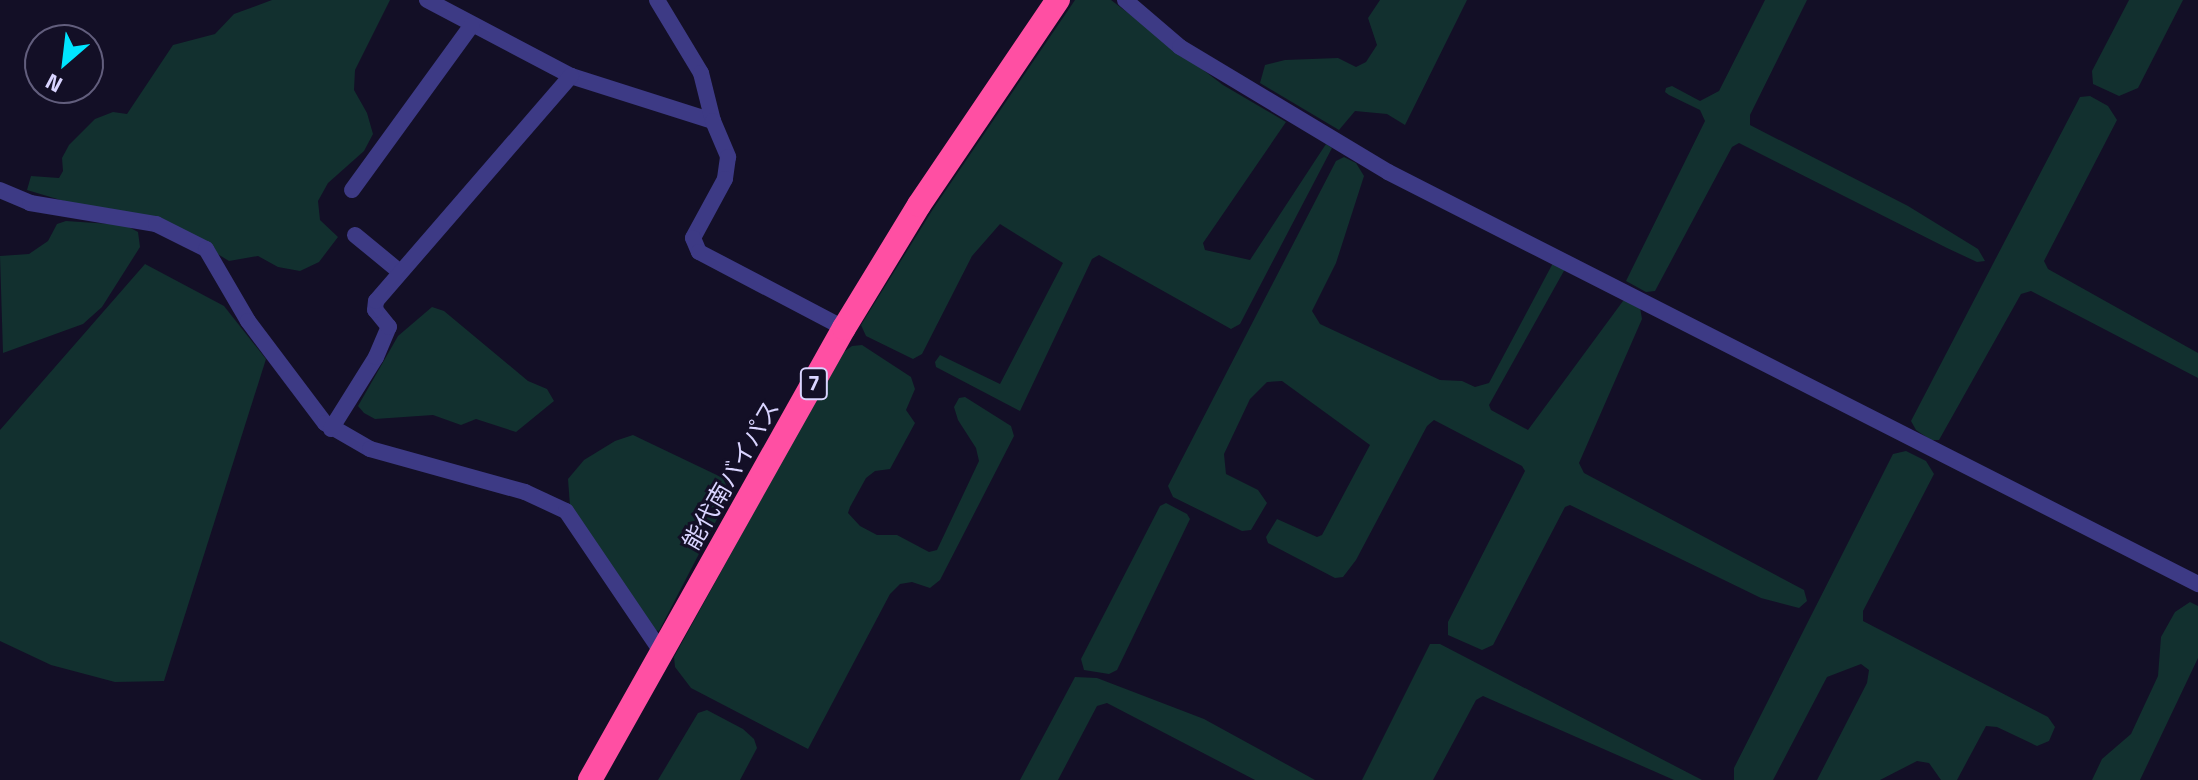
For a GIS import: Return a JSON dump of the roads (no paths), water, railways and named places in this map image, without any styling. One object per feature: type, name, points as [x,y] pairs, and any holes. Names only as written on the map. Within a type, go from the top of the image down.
[{"type":"highway","name":"能代南バイパス","points":[[590,780],[844,328],[919,205],[1058,0]]},
{"type":"street","points":[[427,0],[471,26],[571,76],[713,121]]},
{"type":"street","points":[[657,0],[701,73],[713,121],[728,157],[725,179],[693,238],[699,252],[844,328]]},
{"type":"street","points":[[1125,0],[1180,47],[1388,172],[2198,584]]},
{"type":"street","points":[[352,190],[471,26]]},
{"type":"street","points":[[331,429],[376,357],[389,327],[375,310],[376,301],[571,76]]},
{"type":"street","points":[[0,190],[30,203],[156,224],[206,249],[248,321],[331,429],[370,449],[525,492],[566,511],[663,654]]},
{"type":"street","points":[[355,235],[400,272]]}]
